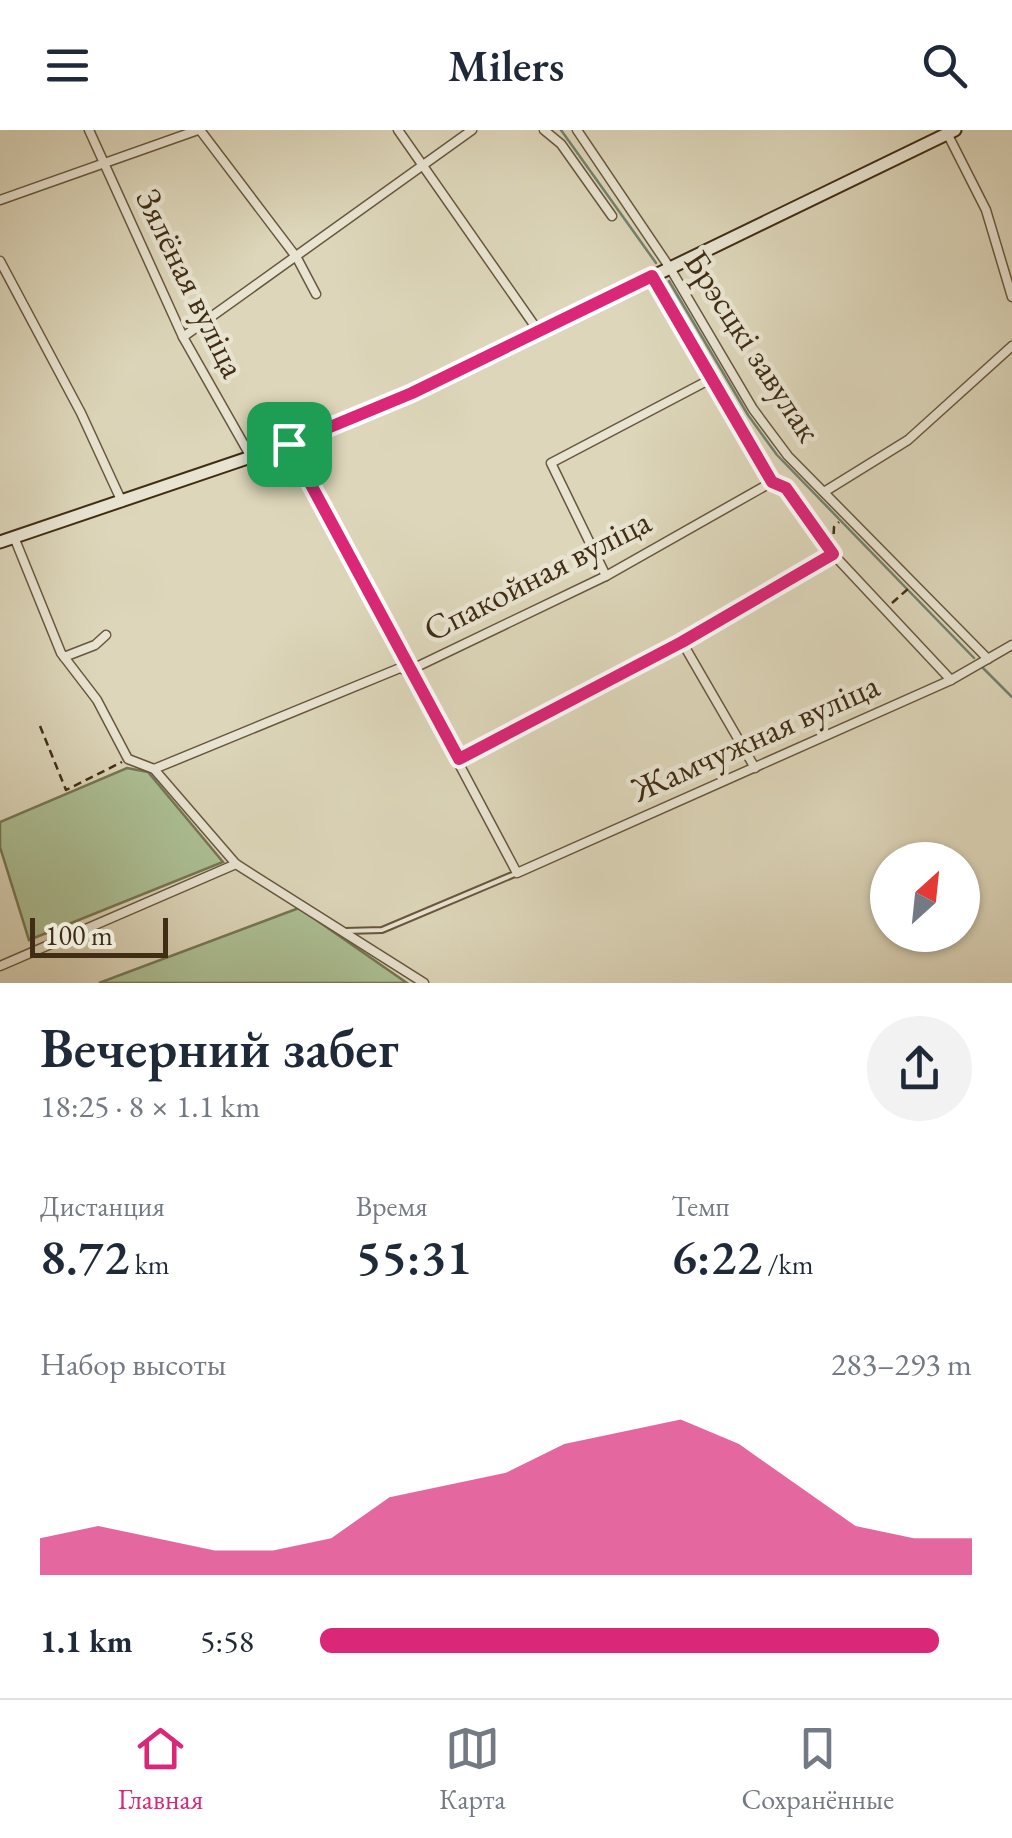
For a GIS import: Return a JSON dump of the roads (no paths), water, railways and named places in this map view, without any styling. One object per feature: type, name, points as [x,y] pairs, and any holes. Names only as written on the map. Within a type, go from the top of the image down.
[{"type":"street","name":"Зялёная вуліца","points":[[89,130],[183,338],[251,456]]},
{"type":"street","points":[[0,200],[199,130],[297,258],[316,294]]},
{"type":"street","points":[[398,130],[539,332]]},
{"type":"street","points":[[183,338],[472,130]]},
{"type":"street","points":[[544,130],[562,144],[612,216]]},
{"type":"street","name":"Брэсцкі завулак","points":[[577,130],[670,268],[753,409],[788,456],[988,659]]},
{"type":"street","points":[[0,542],[122,504],[289,444],[412,393],[951,132],[986,210],[1012,297]]},
{"type":"street","points":[[0,260],[81,413],[122,504]]},
{"type":"street","points":[[606,576],[551,463],[709,380],[652,276]]},
{"type":"street","points":[[824,492],[908,440],[1012,346]]},
{"type":"street","name":"Спакойная вуліца","points":[[154,769],[326,696],[400,668],[408,671],[606,576],[772,482],[709,380]]},
{"type":"street","points":[[289,444],[517,874]]},
{"type":"street","points":[[14,537],[64,657],[98,700],[128,759],[154,769],[236,864],[424,983]]},
{"type":"street","points":[[459,759],[682,642],[833,554],[951,680]]},
{"type":"street","points":[[64,657],[96,645],[106,635]]},
{"type":"street","points":[[682,642],[755,768]]},
{"type":"street","name":"Жамчужная вуліца","points":[[517,874],[951,680],[1012,645]]},
{"type":"street","points":[[0,966],[236,864]]},
{"type":"lane","points":[[344,931],[382,930],[517,874]]},
{"type":"waterway","points":[[561,130],[656,263]]},
{"type":"waterway","points":[[669,281],[748,415],[777,455],[974,658]]},
{"type":"waterway","points":[[983,668],[1012,697]]}]
